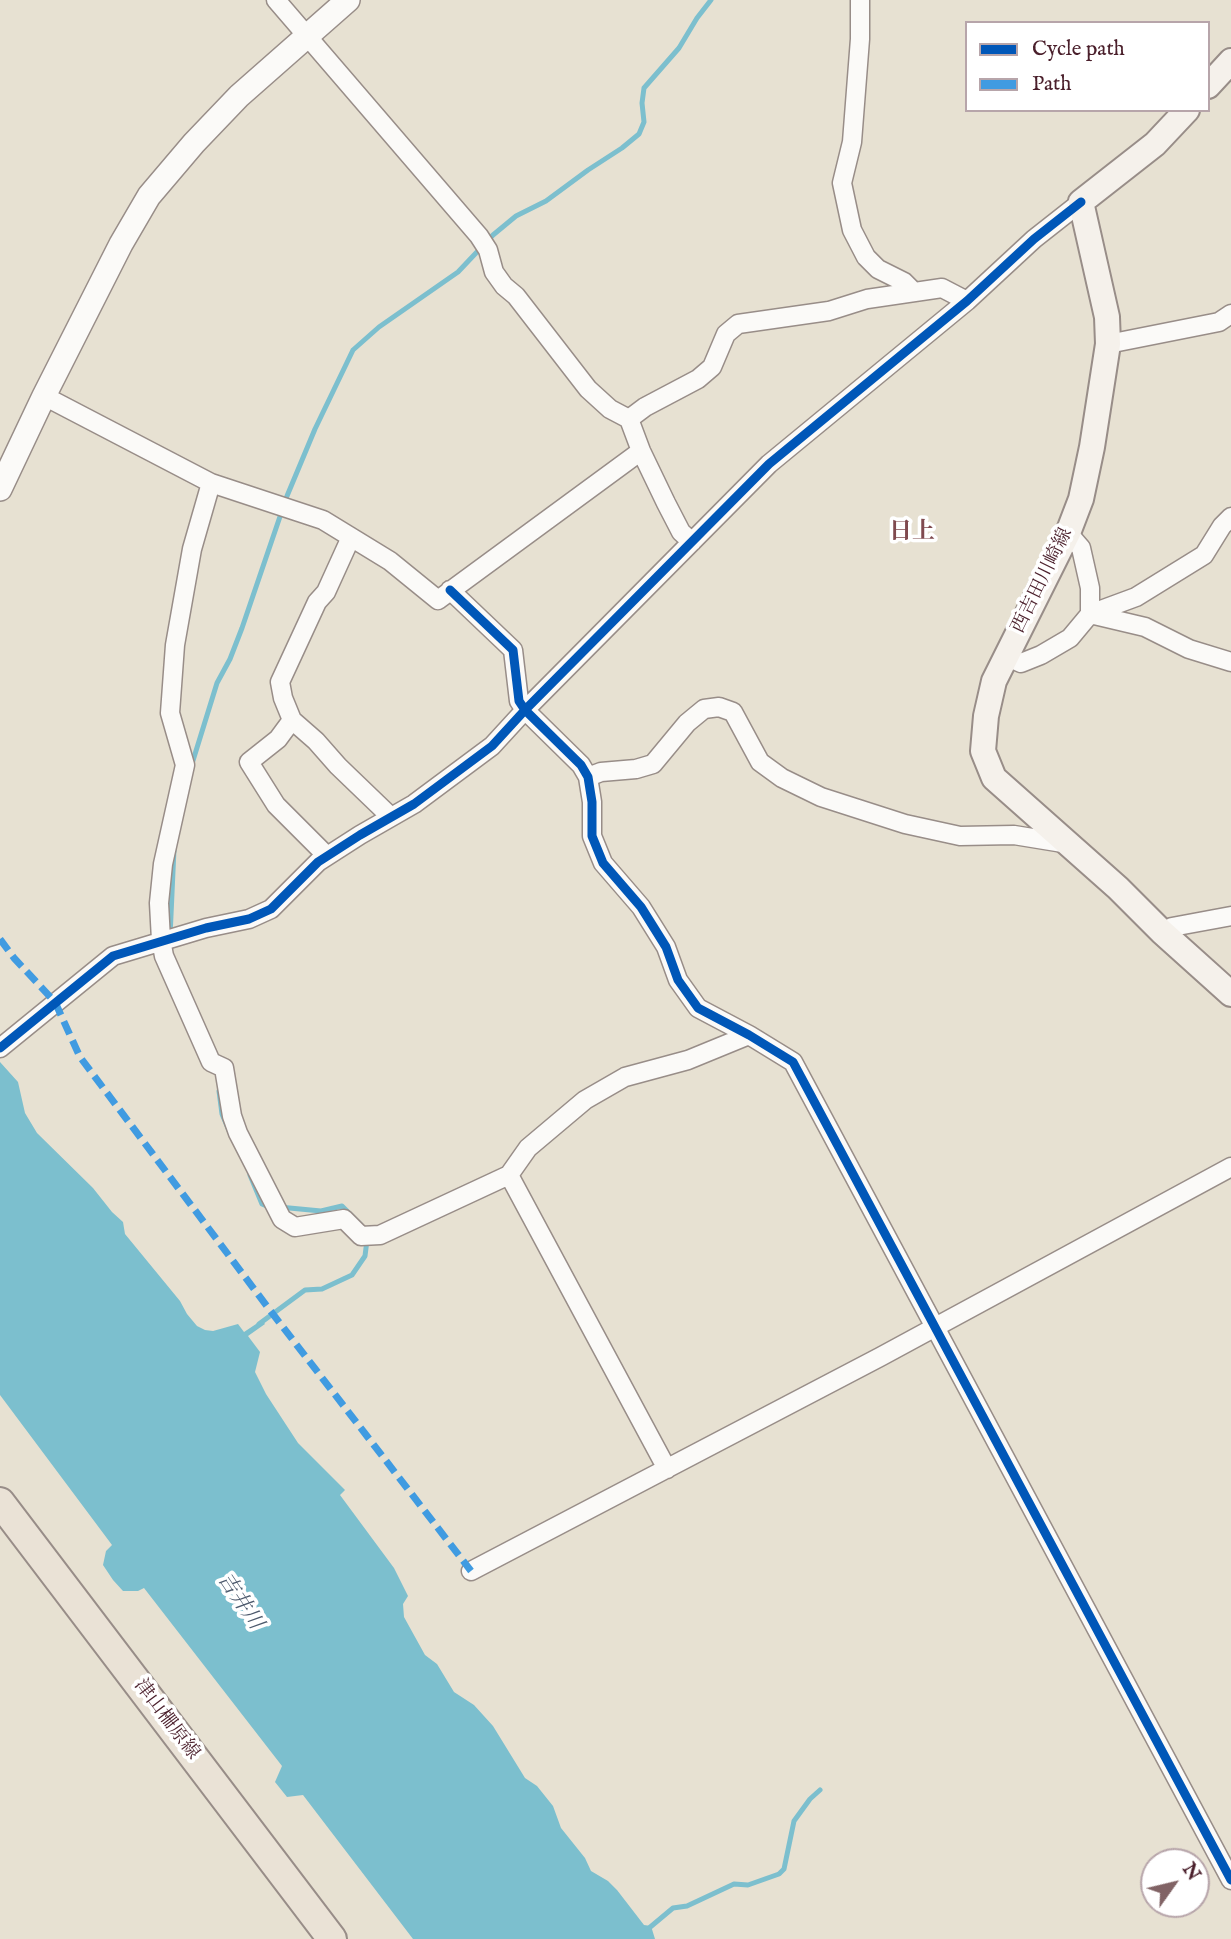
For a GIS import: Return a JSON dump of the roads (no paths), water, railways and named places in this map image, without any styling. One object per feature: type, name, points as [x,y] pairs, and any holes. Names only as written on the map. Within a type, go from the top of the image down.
[{"type":"main road","points":[[1210,84],[1231,61]]},
{"type":"main road","points":[[1081,202],[1155,144],[1185,112]]},
{"type":"main road","name":"西吉田川崎線","points":[[1081,202],[1107,317],[1108,344],[1093,447],[1081,499],[1068,533],[994,681],[986,716],[983,751],[994,778],[1118,888],[1161,932],[1231,994]]},
{"type":"main road","name":"津山柵原線","points":[[0,1502],[332,1939]]},
{"type":"street","points":[[276,0],[479,236],[488,250],[494,272],[516,296],[588,389],[610,409],[629,419],[640,451],[681,532],[692,542]]},
{"type":"street","points":[[0,489],[121,244],[149,195],[239,96],[348,0]]},
{"type":"street","points":[[860,0],[860,39],[852,142],[842,183],[852,230],[866,257],[878,268],[904,282],[914,292]]},
{"type":"street","points":[[0,1048],[113,956],[160,940],[249,919],[271,909],[318,862],[414,804],[492,746],[769,464],[967,301],[1034,239],[1081,202]]},
{"type":"street","points":[[629,419],[645,407],[698,379],[712,367],[726,334],[738,324],[829,311],[866,299],[942,288],[967,301]]},
{"type":"street","points":[[1108,344],[1219,322],[1231,314]]},
{"type":"street","points":[[44,396],[211,484],[323,520],[390,561],[438,600],[640,451]]},
{"type":"street","points":[[211,484],[192,549],[171,682],[170,713],[185,765],[163,864],[159,903],[160,940],[164,956],[211,1062],[224,1068],[230,1108],[238,1133],[282,1219],[295,1227],[344,1219],[361,1236],[380,1235],[509,1174],[528,1148],[585,1100],[625,1077],[688,1060],[748,1035]]},
{"type":"street","points":[[1006,656],[1021,663],[1070,638],[1090,614],[1136,597],[1204,555],[1222,526],[1231,517]]},
{"type":"street","points":[[1068,533],[1081,548],[1090,588],[1090,614]]},
{"type":"street","points":[[351,537],[280,682],[292,720],[391,817]]},
{"type":"street","points":[[450,590],[513,650],[519,701],[581,765],[588,777],[592,802],[592,836],[603,863],[641,907],[666,947],[678,980],[698,1009],[793,1062],[1231,1880]]},
{"type":"street","points":[[1090,614],[1145,627],[1189,649],[1231,662]]},
{"type":"street","points":[[588,777],[601,772],[636,769],[653,764],[687,723],[704,709],[719,707],[733,712],[760,762],[782,779],[821,797],[905,824],[960,836],[1014,835],[1069,844]]},
{"type":"street","points":[[292,720],[278,739],[248,762],[276,805],[327,856]]},
{"type":"street","points":[[1161,932],[1172,927],[1231,916]]},
{"type":"street","points":[[471,1571],[936,1327],[1231,1167]]},
{"type":"street","points":[[509,1174],[667,1469]]},
{"type":"water","name":"吉井川","points":[[0,1062],[18,1082],[25,1113],[37,1133],[123,1222],[125,1234],[197,1326],[213,1331],[238,1324],[244,1332],[262,1320],[265,1324],[248,1336],[260,1352],[255,1372],[298,1443],[345,1490],[340,1495],[394,1568],[408,1596],[403,1604],[404,1617],[425,1655],[437,1664],[454,1692],[474,1705],[493,1726],[525,1778],[537,1786],[553,1806],[561,1828],[585,1858],[591,1871],[608,1881],[644,1925],[651,1926],[655,1939],[413,1939],[303,1795],[287,1797],[275,1782],[282,1766],[144,1588],[138,1591],[123,1591],[113,1580],[103,1565],[106,1551],[112,1545],[0,1395]]},
{"type":"waterway","points":[[191,767],[217,683],[242,628],[287,496],[353,350],[379,327],[458,272],[493,235],[516,216],[546,201],[639,134],[644,122],[644,88],[679,48],[711,0]]},
{"type":"waterway","points":[[170,937],[174,849]]},
{"type":"waterway","points":[[219,1091],[222,1114],[231,1135]]},
{"type":"waterway","points":[[250,1175],[262,1204],[269,1207]]},
{"type":"waterway","points":[[279,1207],[321,1211],[342,1206],[361,1225]]},
{"type":"waterway","points":[[259,1324],[305,1290],[322,1289],[352,1275],[365,1256],[367,1240]]},
{"type":"waterway","points":[[636,1939],[673,1908],[687,1906],[734,1884],[748,1885],[779,1874],[784,1869],[794,1821],[820,1790]]},
{"type":"district","name":"日上","points":[[912,533]]}]
